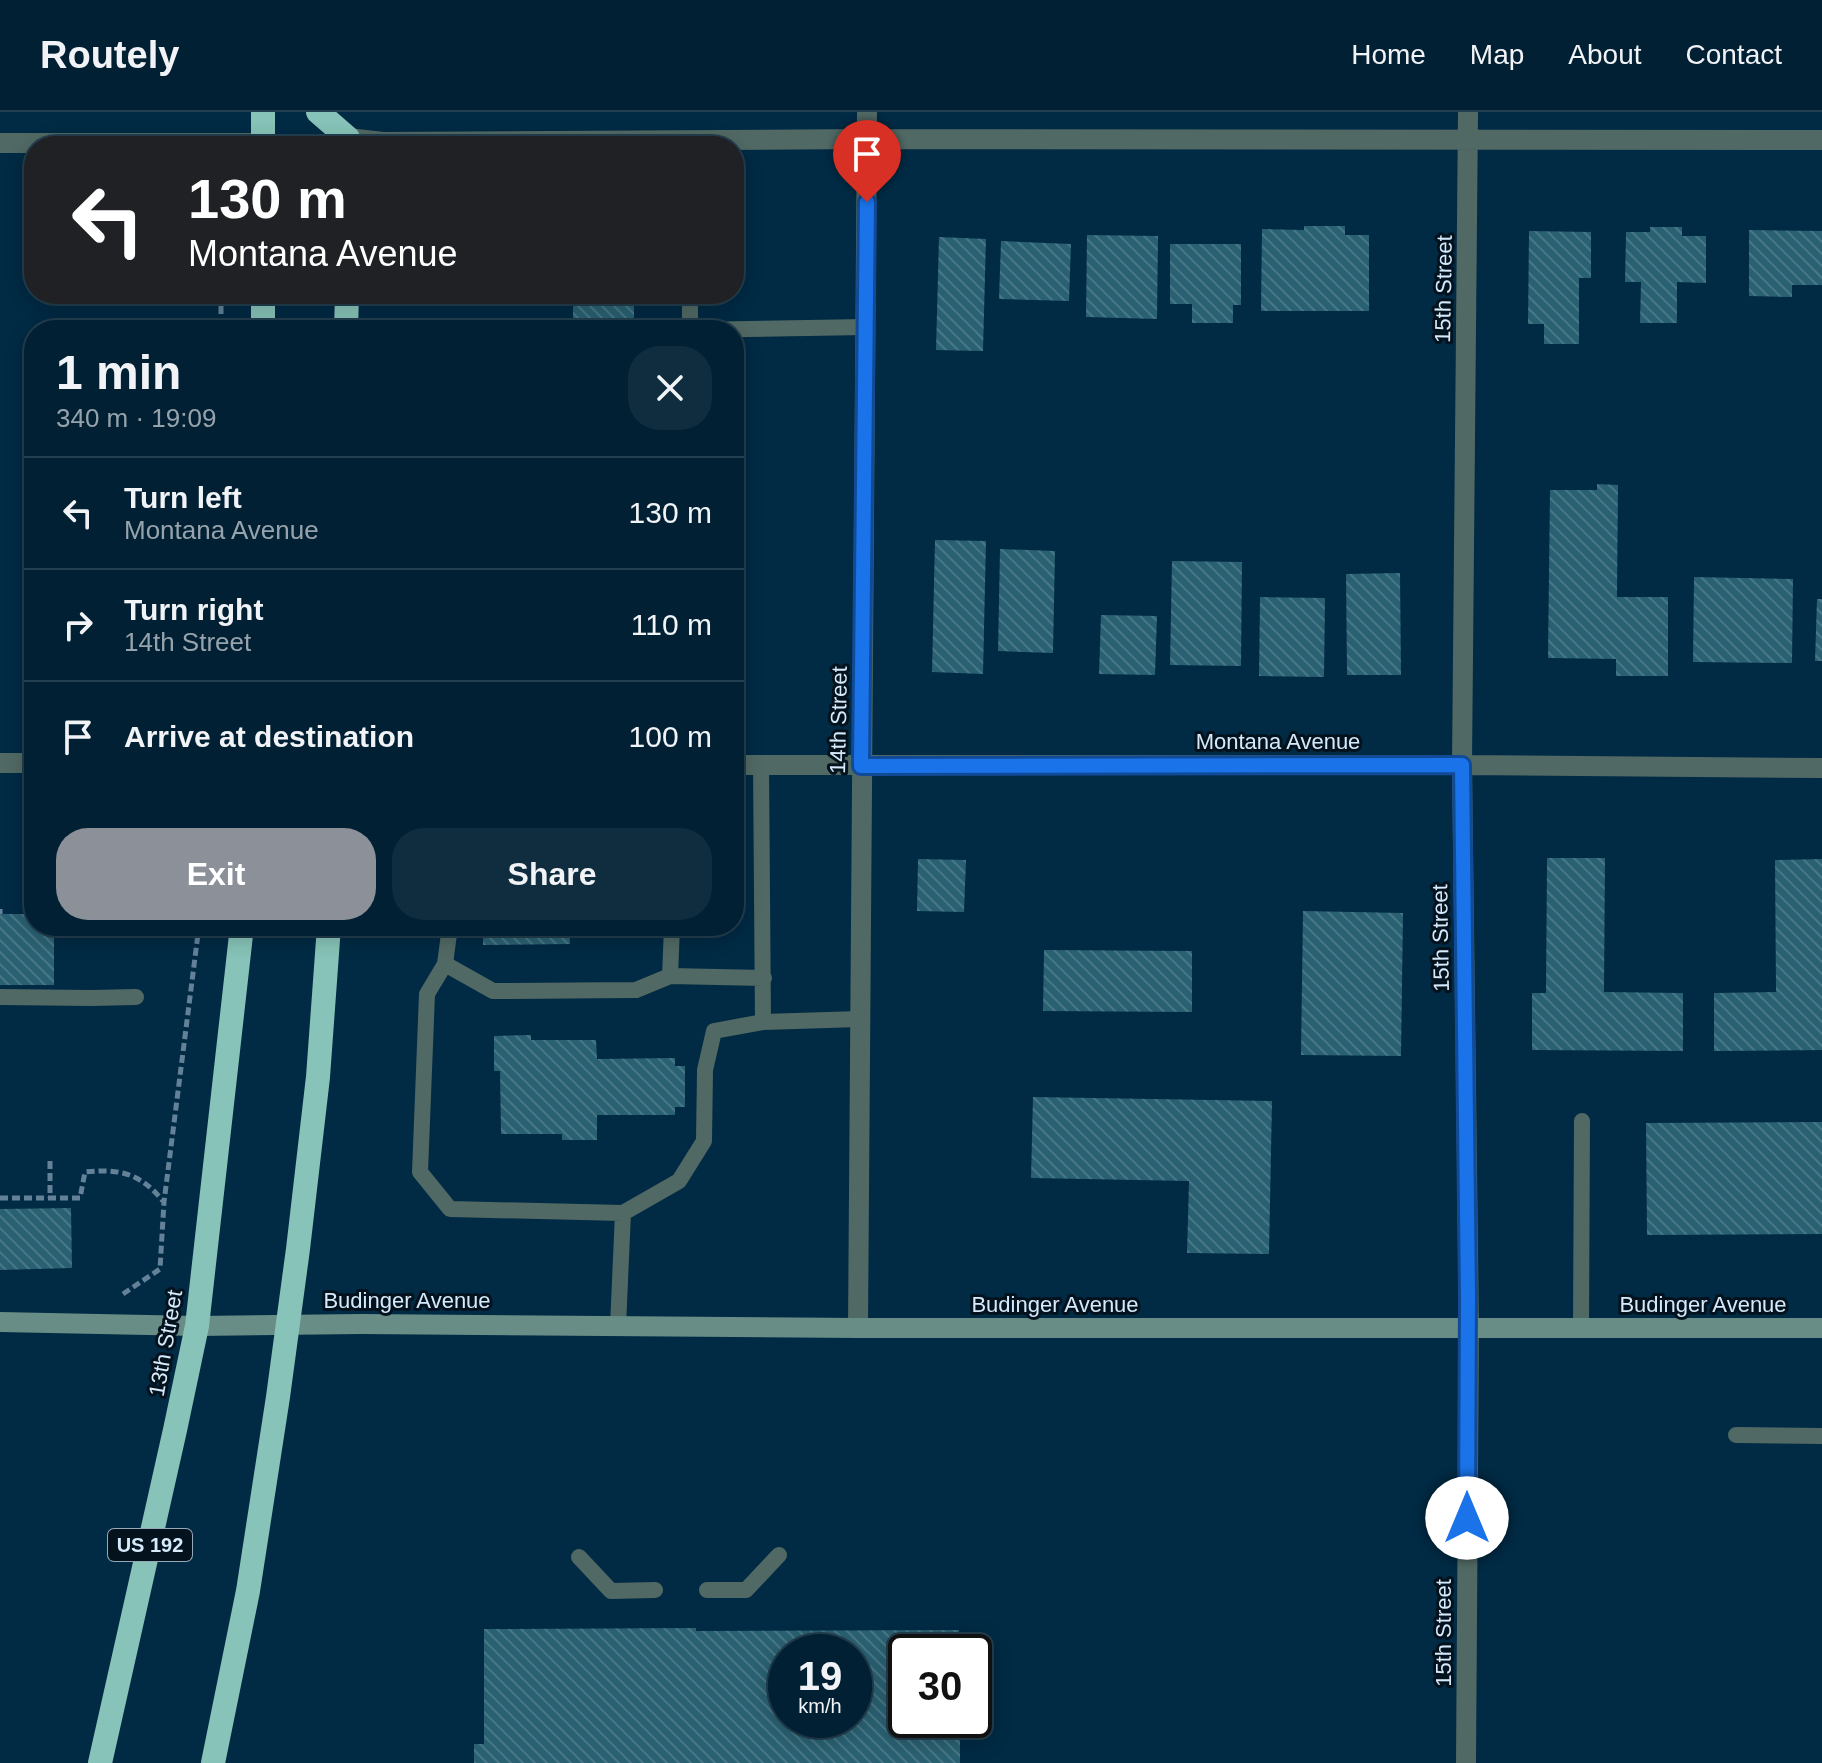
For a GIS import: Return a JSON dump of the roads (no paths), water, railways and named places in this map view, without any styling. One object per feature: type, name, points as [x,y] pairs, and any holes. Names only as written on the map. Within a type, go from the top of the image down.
[{"type":"highway","points":[[263,112],[264,136]]},
{"type":"highway","points":[[318,112],[342,136]]},
{"type":"highway","points":[[348,112],[348,136]]},
{"type":"highway","name":"13th Street","points":[[100,1763],[197,1326],[241,936]]},
{"type":"highway","points":[[213,1763],[248,1591],[269,1464],[318,1077],[328,936]]},
{"type":"street","name":"14th Street","points":[[858,1328],[867,112]]},
{"type":"street","name":"15th Street","points":[[1466,1763],[1469,1329],[1462,765],[1468,112]]},
{"type":"street","points":[[744,142],[867,139],[1822,140]]},
{"type":"street","points":[[0,143],[24,143]]},
{"type":"street","points":[[0,763],[24,763]]},
{"type":"street","name":"Montana Avenue","points":[[744,765],[1822,768]]},
{"type":"street","name":"Budinger Avenue","points":[[0,1322],[197,1326],[1822,1328]]},
{"type":"lane","points":[[744,329],[866,327]]},
{"type":"lane","points":[[761,765],[763,1022]]},
{"type":"lane","points":[[449,936],[445,964],[427,994],[420,1172],[450,1209],[623,1213],[679,1181],[704,1141],[705,1070],[714,1031],[763,1022],[860,1019]]},
{"type":"lane","points":[[670,976],[672,936]]},
{"type":"lane","points":[[445,964],[493,991],[636,990],[670,976],[764,978]]},
{"type":"lane","points":[[0,997],[136,997]]},
{"type":"lane","points":[[1581,1329],[1582,1121]]},
{"type":"lane","points":[[618,1326],[623,1213]]},
{"type":"lane","points":[[1736,1435],[1822,1436]]},
{"type":"lane","points":[[707,1590],[746,1590],[779,1555]]},
{"type":"lane","points":[[579,1557],[611,1591],[655,1590]]}]
